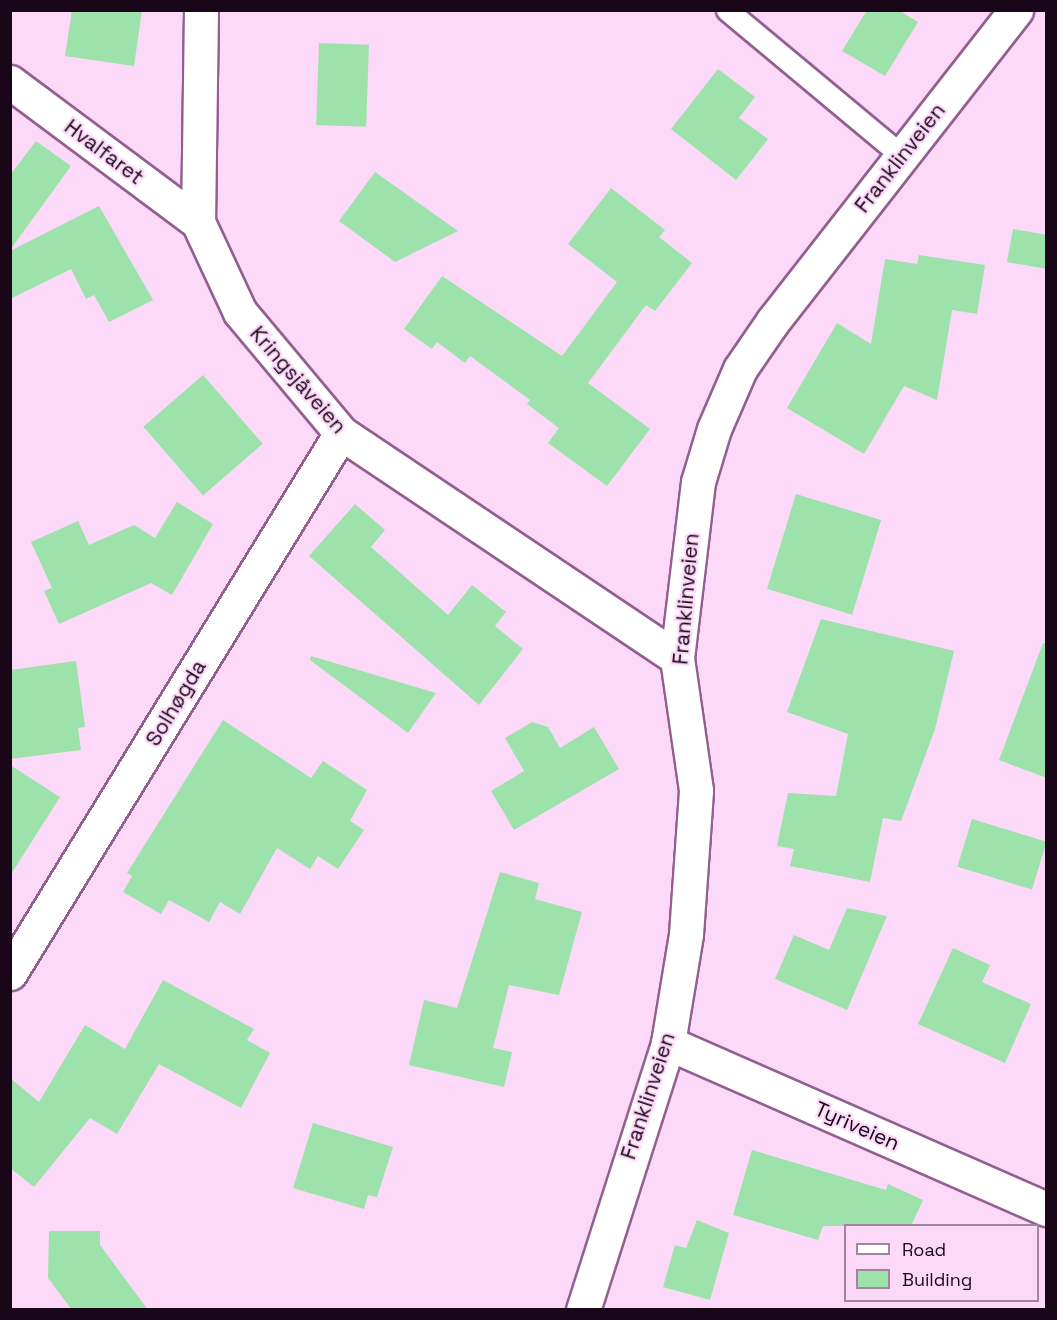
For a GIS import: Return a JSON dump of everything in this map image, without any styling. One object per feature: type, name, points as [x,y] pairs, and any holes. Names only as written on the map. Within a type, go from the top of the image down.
[{"type":"street","name":"Kringsjåveien","points":[[201,10],[198,222],[240,312],[341,433],[677,658]]},
{"type":"street","name":"Franklinveien","points":[[583,1310],[668,1043],[686,934],[696,790],[677,658],[698,483],[740,369],[1016,10]]},
{"type":"street","name":"Hvalfaret","points":[[10,82],[198,222]]},
{"type":"street","name":"Solhøgda","points":[[10,973],[341,433]]},
{"type":"street","name":"Tyriveien","points":[[668,1043],[1047,1209]]},
{"type":"lane","points":[[727,10],[902,156]]},
{"type":"building","points":[[72,10],[142,10],[134,66],[65,56]]},
{"type":"building","points":[[867,10],[898,10],[918,22],[885,76],[842,51]]},
{"type":"building","points":[[319,43],[369,45],[366,127],[316,125]]},
{"type":"building","points":[[718,69],[755,97],[739,118],[768,139],[736,180],[671,129]]},
{"type":"building","points":[[36,141],[71,166],[10,250],[10,175]]},
{"type":"building","points":[[375,172],[458,231],[395,262],[339,221]]},
{"type":"building","points":[[611,188],[665,230],[659,237],[692,263],[655,311],[646,305],[588,383],[650,429],[607,486],[548,443],[559,428],[527,404],[530,400],[470,356],[465,363],[437,342],[432,349],[404,329],[442,276],[562,356],[617,282],[568,244]]},
{"type":"building","points":[[99,206],[153,300],[109,322],[94,295],[86,299],[71,269],[10,299],[10,251]]},
{"type":"building","points":[[1013,229],[1047,235],[1047,269],[1007,262]]},
{"type":"building","points":[[919,255],[985,265],[977,314],[952,310],[937,400],[904,386],[864,454],[787,408],[837,323],[871,344],[885,259],[917,264]]},
{"type":"building","points":[[203,375],[263,444],[203,496],[143,427]]},
{"type":"building","points":[[796,494],[881,520],[852,615],[767,589]]},
{"type":"building","points":[[177,502],[213,524],[172,595],[151,583],[59,624],[44,591],[52,588],[31,542],[78,521],[89,545],[134,525],[155,538]]},
{"type":"building","points":[[355,504],[385,530],[371,547],[448,615],[472,585],[506,612],[495,626],[523,649],[479,705],[309,556]]},
{"type":"building","points":[[821,619],[954,651],[935,729],[901,821],[883,818],[870,882],[790,866],[794,849],[777,846],[788,793],[836,796],[848,734],[787,712]]},
{"type":"building","points":[[1043,643],[1047,644],[1047,778],[999,760]]},
{"type":"building","points":[[311,656],[436,693],[408,733],[310,660]]},
{"type":"building","points":[[76,661],[85,727],[78,728],[81,750],[10,759],[10,670]]},
{"type":"building","points":[[223,720],[311,778],[323,761],[367,790],[350,821],[364,830],[338,869],[318,856],[310,869],[277,848],[240,914],[220,902],[209,922],[169,900],[161,914],[123,892],[132,876],[127,873]]},
{"type":"building","points":[[532,722],[548,727],[560,748],[594,727],[619,769],[514,830],[491,791],[524,771],[505,738]]},
{"type":"building","points":[[10,765],[60,797],[10,876]]},
{"type":"building","points":[[972,819],[1046,842],[1032,890],[957,867]]},
{"type":"building","points":[[500,872],[539,883],[535,899],[582,912],[559,995],[509,985],[493,1048],[512,1052],[504,1087],[409,1065],[424,1000],[457,1008]]},
{"type":"building","points":[[847,908],[887,916],[847,1010],[775,979],[794,935],[829,950]]},
{"type":"building","points":[[953,948],[990,965],[982,982],[1031,1004],[1005,1063],[918,1024]]},
{"type":"building","points":[[163,980],[254,1029],[247,1040],[270,1053],[241,1108],[159,1064],[117,1134],[90,1118],[34,1187],[10,1168],[10,1078],[39,1102],[85,1025],[125,1049]]},
{"type":"building","points":[[313,1123],[393,1147],[377,1197],[368,1195],[364,1209],[293,1188]]},
{"type":"building","points":[[752,1150],[886,1190],[888,1184],[923,1200],[912,1224],[823,1226],[818,1240],[733,1215]]},
{"type":"building","points":[[697,1220],[729,1233],[710,1300],[663,1287],[675,1245],[686,1248]]},
{"type":"building","points":[[49,1231],[100,1231],[100,1245],[148,1310],[72,1310],[48,1278]]}]
